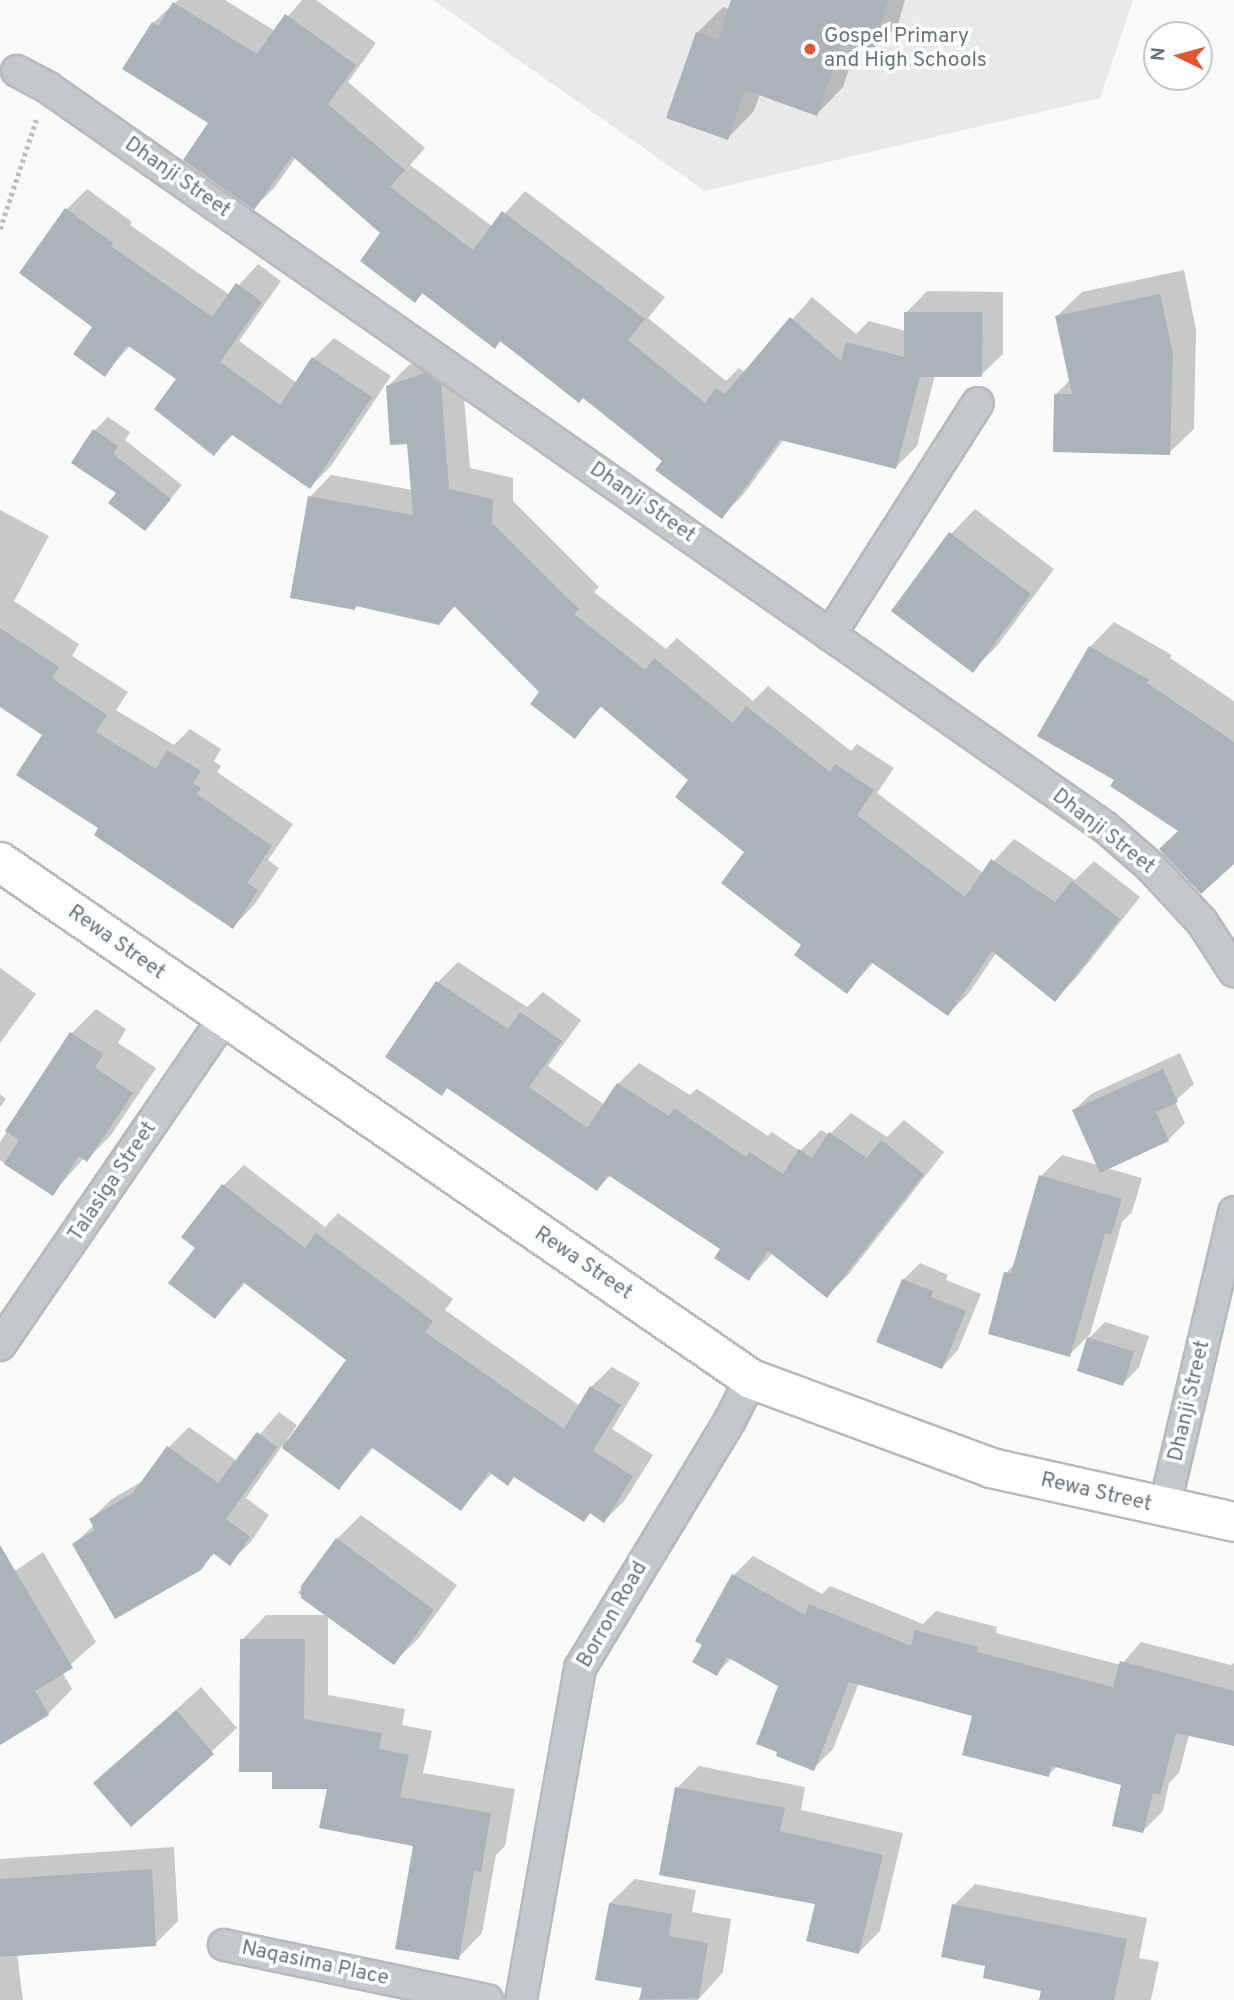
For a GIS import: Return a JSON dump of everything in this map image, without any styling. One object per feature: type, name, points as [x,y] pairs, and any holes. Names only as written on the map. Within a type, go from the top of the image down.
[{"type":"main road","name":"Rewa Street","points":[[0,862],[751,1379],[991,1468],[1164,1509],[1234,1522]]},
{"type":"street","name":"Dhanji Street","points":[[17,71],[47,87],[1105,827],[1151,867],[1202,922],[1234,971]]},
{"type":"street","points":[[830,635],[978,403]]},
{"type":"street","name":"Talasiga Street","points":[[0,1345],[224,1018]]},
{"type":"street","name":"Dhanji Street","points":[[1164,1509],[1234,1212]]},
{"type":"street","name":"Borron Road","points":[[521,2000],[580,1668],[730,1420],[751,1379]]},
{"type":"street","name":"Naqasima Place","points":[[224,1945],[487,2000]]},
{"type":"path","points":[[0,229],[47,87]]},
{"type":"shaded area","name":"Gospel Primary and High Schools","points":[[433,0],[1133,0],[1100,98],[705,191]]},
{"type":"building","points":[[731,0],[888,0],[872,52],[842,42],[817,116],[745,90],[728,140],[666,118],[696,32],[718,40]]},
{"type":"building","points":[[173,2],[257,54],[285,14],[356,65],[328,104],[405,170],[390,187],[473,250],[502,211],[645,319],[628,340],[705,403],[716,388],[725,394],[790,317],[841,361],[846,342],[904,357],[904,312],[983,312],[982,377],[920,377],[896,469],[780,440],[722,519],[655,470],[662,461],[583,398],[579,403],[500,341],[495,349],[422,293],[415,303],[360,261],[380,233],[292,156],[254,210],[183,160],[208,123],[122,69],[152,22],[158,26]]},
{"type":"building","points":[[65,208],[113,243],[111,246],[212,317],[236,283],[262,302],[220,362],[280,405],[312,357],[372,397],[310,489],[231,434],[214,456],[154,409],[176,379],[127,345],[105,377],[73,354],[92,327],[19,273]]},
{"type":"building","points":[[1160,294],[1173,354],[1170,455],[1053,452],[1054,394],[1072,394],[1055,316]]},
{"type":"building","points":[[425,373],[441,384],[449,489],[493,499],[492,523],[579,609],[574,614],[645,670],[654,658],[733,723],[746,706],[830,772],[835,764],[874,790],[857,815],[965,897],[991,859],[1055,902],[1072,881],[1120,919],[1055,1002],[992,951],[948,1016],[871,962],[847,994],[794,955],[801,945],[721,883],[744,852],[675,797],[688,780],[600,706],[575,739],[530,704],[539,692],[454,606],[439,625],[356,606],[355,610],[290,598],[308,496],[413,515],[407,444],[390,445],[386,386]]},
{"type":"building","points":[[93,429],[118,446],[113,454],[171,499],[145,531],[108,503],[116,493],[71,463]]},
{"type":"building","points":[[949,532],[1031,594],[973,673],[891,611]]},
{"type":"building","points":[[0,628],[59,667],[52,678],[107,715],[96,732],[156,769],[167,750],[201,771],[193,783],[201,788],[197,794],[272,846],[247,883],[258,890],[233,929],[94,835],[98,828],[16,775],[42,735],[0,707]]},
{"type":"building","points":[[1089,646],[1149,680],[1147,683],[1234,742],[1234,864],[1201,894],[1159,849],[1178,831],[1110,786],[1114,780],[1037,736]]},
{"type":"building","points":[[436,981],[508,1029],[520,1012],[562,1041],[529,1087],[587,1128],[617,1083],[669,1116],[674,1108],[746,1157],[749,1152],[783,1174],[799,1149],[812,1158],[829,1132],[867,1158],[881,1140],[924,1174],[827,1298],[768,1251],[749,1281],[714,1258],[720,1249],[608,1175],[597,1191],[447,1088],[442,1096],[385,1057]]},
{"type":"building","points":[[70,1032],[103,1054],[95,1068],[133,1093],[87,1162],[79,1156],[53,1196],[4,1164],[19,1140],[5,1131]]},
{"type":"building","points":[[1163,1069],[1178,1102],[1156,1112],[1169,1141],[1100,1173],[1072,1110]]},
{"type":"building","points":[[1039,1175],[1122,1199],[1111,1235],[1105,1233],[1070,1357],[988,1334],[1004,1272],[1011,1273]]},
{"type":"building","points":[[222,1184],[305,1248],[316,1233],[433,1321],[425,1332],[564,1429],[590,1386],[621,1405],[593,1451],[633,1476],[604,1523],[590,1513],[584,1522],[514,1477],[508,1486],[489,1472],[461,1511],[371,1447],[339,1490],[282,1448],[346,1360],[243,1282],[215,1319],[168,1283],[195,1248],[181,1237]]},
{"type":"building","points":[[902,1279],[933,1291],[931,1297],[966,1311],[942,1369],[876,1342]]},
{"type":"building","points":[[1087,1337],[1134,1352],[1123,1386],[1077,1371]]},
{"type":"building","points":[[257,1432],[277,1447],[226,1519],[250,1537],[230,1566],[213,1553],[201,1570],[115,1619],[72,1544],[95,1530],[89,1519],[133,1493],[167,1446],[218,1483]]},
{"type":"building","points":[[336,1538],[434,1610],[394,1665],[301,1598],[301,1586]]},
{"type":"building","points":[[0,1545],[73,1668],[35,1691],[49,1715],[0,1745]]},
{"type":"building","points":[[732,1574],[805,1615],[809,1604],[911,1646],[915,1630],[978,1647],[977,1652],[1113,1687],[1120,1661],[1234,1691],[1234,1746],[1176,1733],[1160,1795],[1153,1793],[1143,1833],[1112,1826],[1121,1785],[1052,1766],[1049,1777],[962,1755],[972,1716],[849,1682],[814,1771],[776,1756],[777,1752],[756,1744],[778,1686],[727,1657],[717,1676],[692,1662],[702,1645],[695,1641]]},
{"type":"building","points":[[240,1639],[305,1639],[304,1719],[382,1733],[379,1749],[409,1755],[400,1797],[491,1813],[481,1872],[474,1871],[459,1960],[395,1949],[413,1846],[319,1828],[327,1789],[272,1789],[272,1772],[239,1772]]},
{"type":"building","points":[[176,1710],[214,1754],[131,1827],[93,1783]]},
{"type":"building","points":[[675,1787],[785,1808],[780,1831],[883,1855],[859,1954],[806,1941],[815,1904],[659,1875]]},
{"type":"building","points":[[152,1869],[156,1946],[0,1957],[0,1879]]},
{"type":"building","points":[[609,1903],[672,1914],[669,1936],[708,1943],[699,1998],[639,2000],[642,1988],[595,1980]]},
{"type":"building","points":[[952,1904],[1127,1939],[1114,2000],[1039,2000],[1041,1991],[983,1978],[985,1966],[941,1957]]},
{"type":"place","name":"Gospel Primary and High Schools","points":[[810,49]]}]
